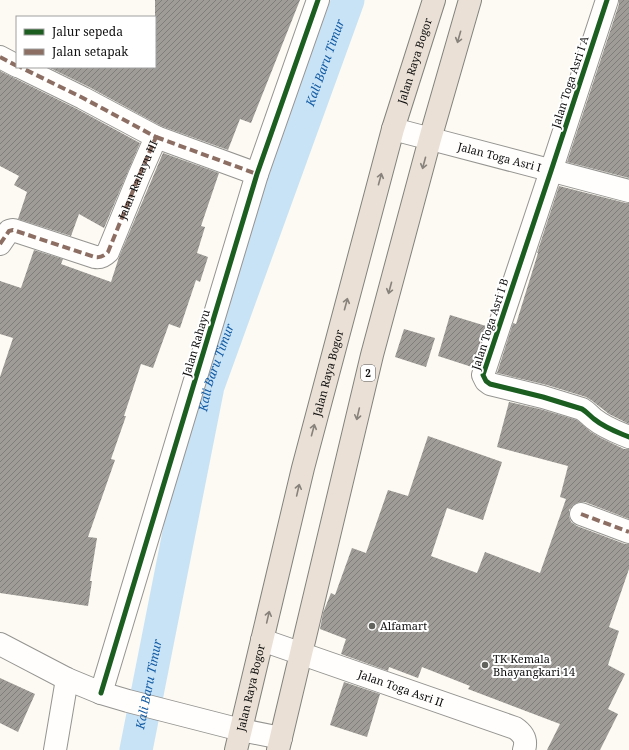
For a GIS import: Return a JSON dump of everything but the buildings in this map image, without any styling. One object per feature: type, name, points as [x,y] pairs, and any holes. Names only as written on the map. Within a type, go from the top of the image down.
[{"type":"highway","name":"Jalan Raya Bogor","points":[[238,740],[303,468],[393,128],[434,0]]},
{"type":"highway","name":"2","points":[[280,744],[372,355],[430,139],[470,0]]},
{"type":"street","name":"Jalan Rahayu","points":[[101,693],[257,174],[318,0]]},
{"type":"street","name":"Jalan Toga Asri I A","points":[[551,171],[607,0]]},
{"type":"street","points":[[0,57],[16,65]]},
{"type":"street","name":"Jalan Rahayu III","points":[[0,244],[8,231],[13,230],[98,258],[106,255],[156,137],[83,98],[22,68]]},
{"type":"street","name":"Jalan Toga Asri I","points":[[393,128],[629,191]]},
{"type":"street","points":[[156,137],[257,174]]},
{"type":"street","name":"Jalan Toga Asri I B","points":[[551,171],[482,375],[483,378],[490,384],[543,397],[582,409],[588,412],[593,419],[607,428],[629,437]]},
{"type":"street","points":[[581,514],[629,532]]},
{"type":"street","name":"Jalan Toga Asri II","points":[[262,640],[515,728],[520,731],[526,741],[524,750]]},
{"type":"street","points":[[0,644],[67,679],[101,693],[179,714],[238,740],[280,744]]},
{"type":"street","points":[[55,750],[67,679]]},
{"type":"waterway","name":"Kali Baru Timur","points":[[136,750],[208,386],[348,0]]},
{"type":"marked path","points":[[0,57],[16,65]]},
{"type":"marked path","points":[[0,244],[9,231],[13,230],[95,257],[105,255],[108,252],[156,137],[83,98],[22,68]]},
{"type":"marked path","points":[[156,137],[257,174]]},
{"type":"marked path","points":[[581,514],[629,532]]},
{"type":"cycle path","points":[[101,693],[257,174],[318,0]]},
{"type":"cycle path","points":[[607,0],[483,375],[486,381],[490,384],[543,397],[582,409],[602,425],[629,437]]},
{"type":"place","name":"Alfamart","points":[[372,626]]},
{"type":"place","name":"TK Kemala Bhayangkari 14","points":[[485,665]]}]
